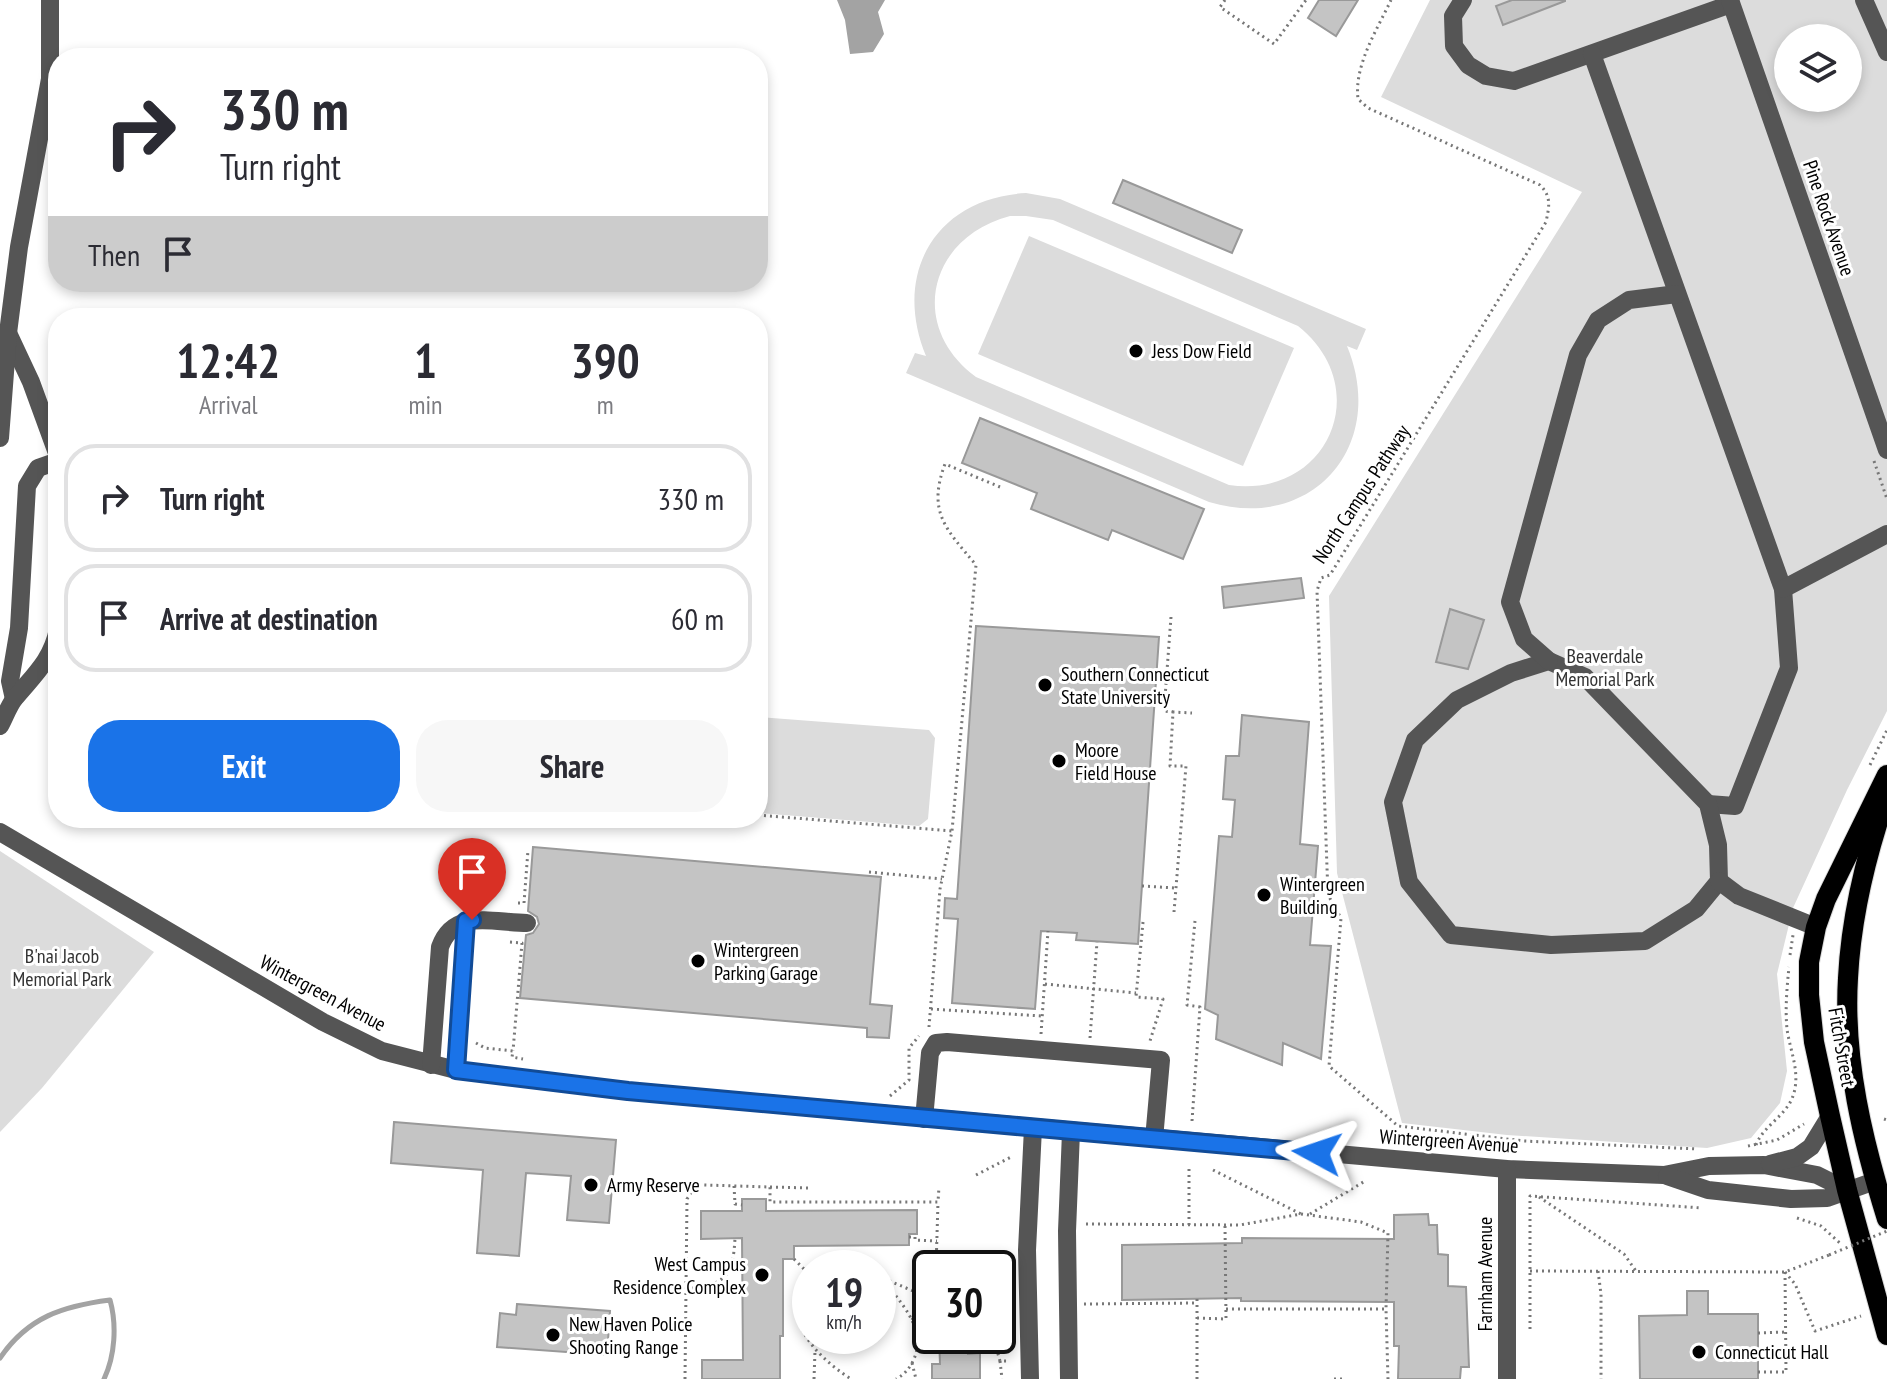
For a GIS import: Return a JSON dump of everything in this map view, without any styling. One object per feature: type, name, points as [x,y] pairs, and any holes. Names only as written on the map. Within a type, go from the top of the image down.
[{"type":"main road","name":"Fitch Street","points":[[1887,775],[1838,873],[1816,927],[1809,962],[1809,995],[1822,1119],[1847,1190],[1887,1335]]},
{"type":"main road","name":"Fitch Street","points":[[1887,795],[1871,840],[1848,978],[1849,1039],[1854,1080],[1875,1181],[1887,1219]]},
{"type":"street","points":[[50,0],[50,48]]},
{"type":"street","points":[[1463,0],[1453,16],[1454,46],[1468,65],[1486,76],[1514,81],[1730,2]]},
{"type":"street","points":[[1864,0],[1887,52]]},
{"type":"street","name":"Pine Rock Avenue","points":[[1730,2],[1887,450]]},
{"type":"street","points":[[1592,54],[1783,589],[1789,668],[1718,845]]},
{"type":"street","points":[[0,438],[8,333],[19,247],[48,90]]},
{"type":"street","points":[[1549,661],[1511,673],[1457,700],[1415,740],[1393,802],[1409,882],[1451,935],[1551,945],[1645,941],[1696,909],[1719,881],[1718,845],[1708,804],[1585,677],[1549,661],[1524,639],[1510,602],[1578,355],[1598,320],[1629,300],[1677,294]]},
{"type":"street","points":[[8,333],[31,382],[48,430]]},
{"type":"street","points":[[14,699],[10,681],[19,628],[27,486],[38,468],[48,463]]},
{"type":"street","points":[[1783,589],[1887,534]]},
{"type":"street","points":[[1511,673],[1524,639]]},
{"type":"street","points":[[0,726],[14,699],[31,682],[48,655]]},
{"type":"street","points":[[1708,804],[1735,806]]},
{"type":"street","name":"Wintergreen Avenue","points":[[0,832],[323,1022],[382,1051],[456,1070],[628,1091],[924,1119],[1507,1169],[1664,1175],[1709,1166],[1764,1165],[1817,1175],[1847,1190]]},
{"type":"street","points":[[1719,881],[1739,896],[1816,927]]},
{"type":"street","points":[[456,1070],[461,922]]},
{"type":"street","points":[[431,1065],[440,947],[444,934],[461,922],[527,923]]},
{"type":"street","points":[[924,1119],[930,1053],[936,1043],[1161,1060],[1154,1139]]},
{"type":"street","points":[[1764,1165],[1797,1157],[1821,1134],[1822,1119]]},
{"type":"street","points":[[1030,1379],[1027,1250],[1033,1128]]},
{"type":"street","points":[[1069,1379],[1067,1231],[1071,1132]]},
{"type":"street","name":"Farnham Avenue","points":[[1507,1169],[1507,1379]]},
{"type":"street","name":"Wintergreen Avenue","points":[[1664,1175],[1708,1190],[1791,1199],[1827,1198],[1875,1181]]},
{"type":"path","points":[[1225,0],[1220,7],[1274,44],[1306,0]]},
{"type":"path","name":"North Campus Pathway","points":[[1391,0],[1361,66],[1356,84],[1358,99],[1368,108],[1540,185],[1546,191],[1550,205],[1546,222],[1330,575],[1321,578],[1317,591],[1328,895],[1341,918],[1329,1066],[1398,1126],[1524,1141],[1709,1150]]},
{"type":"path","points":[[929,1031],[942,879],[952,831],[976,565],[953,538],[937,510],[938,483],[945,464],[1000,487]]},
{"type":"path","points":[[1171,617],[1164,711],[1192,713]]},
{"type":"path","points":[[1173,712],[1170,766],[1186,766],[1174,912]]},
{"type":"path","points":[[768,816],[952,831]]},
{"type":"path","points":[[513,903],[524,903],[528,850]]},
{"type":"path","points":[[869,872],[942,879]]},
{"type":"path","points":[[1142,886],[1175,888]]},
{"type":"path","points":[[1192,1121],[1200,1007],[1187,1005],[1195,921]]},
{"type":"path","points":[[1143,922],[1136,997],[1163,999],[1149,1042],[1143,1046]]},
{"type":"path","points":[[1041,1038],[1048,931]]},
{"type":"path","points":[[510,942],[522,943],[512,1057],[528,1059]]},
{"type":"path","points":[[1090,1042],[1097,942]]},
{"type":"path","points":[[1045,984],[1136,993]]},
{"type":"path","points":[[931,1009],[1042,1016]]},
{"type":"path","points":[[459,1025],[471,1025],[470,1035],[474,1042],[485,1048],[513,1051]]},
{"type":"path","points":[[883,1102],[909,1080],[909,1048],[920,1035]]},
{"type":"path","points":[[1746,1147],[1777,1140],[1805,1124],[1822,1119]]},
{"type":"path","points":[[976,1175],[1018,1153]]},
{"type":"path","points":[[1189,1169],[1189,1225]]},
{"type":"path","points":[[1213,1170],[1301,1214]]},
{"type":"path","points":[[1310,1215],[1365,1181]]},
{"type":"path","points":[[685,1379],[687,1199],[695,1187],[704,1185],[809,1188]]},
{"type":"path","points":[[734,1186],[735,1204],[742,1205]]},
{"type":"path","points":[[770,1187],[770,1202],[938,1202]]},
{"type":"path","points":[[937,1250],[939,1187]]},
{"type":"path","points":[[1530,1329],[1530,1196],[1712,1209]]},
{"type":"path","points":[[1538,1196],[1624,1254],[1636,1271]]},
{"type":"path","points":[[1081,1224],[1225,1225],[1301,1214],[1361,1222],[1388,1233],[1388,1379]]},
{"type":"path","points":[[1790,1216],[1821,1226],[1837,1238]]},
{"type":"path","points":[[1197,1318],[1226,1319],[1225,1225]]},
{"type":"path","points":[[1529,1271],[1785,1272],[1887,1231]]},
{"type":"path","points":[[909,1237],[937,1241]]},
{"type":"path","points":[[686,1289],[709,1286],[727,1276],[731,1269],[735,1238]]},
{"type":"path","points":[[1598,1271],[1602,1305],[1601,1379]]},
{"type":"path","points":[[1785,1272],[1795,1284],[1815,1331],[1861,1318]]},
{"type":"path","points":[[1758,1372],[1786,1372],[1785,1272]]},
{"type":"path","points":[[709,1286],[732,1293],[742,1291]]},
{"type":"path","points":[[896,1299],[912,1320]]},
{"type":"path","points":[[1082,1304],[1197,1301],[1197,1379]]},
{"type":"path","points":[[1226,1309],[1386,1309]]},
{"type":"path","points":[[1758,1333],[1786,1332]]},
{"type":"path","points":[[814,1379],[815,1354]]},
{"type":"path","points":[[819,1354],[851,1379]]},
{"type":"path","points":[[896,1379],[904,1375],[916,1354]]},
{"type":"path","points":[[998,1354],[1002,1379]]},
{"type":"path","points":[[1000,1361],[1014,1361]]},
{"type":"path","points":[[912,1363],[916,1379]]},
{"type":"path","points":[[1334,1379],[1342,1379]]},
{"type":"green space","name":"Beaverdale Memorial Park","points":[[1430,0],[1887,0],[1887,711],[1793,908],[1777,974],[1787,1071],[1780,1103],[1751,1138],[1707,1148],[1507,1135],[1402,1123],[1337,873],[1329,596],[1582,192],[1381,97]]},
{"type":"green space","points":[[1026,193],[1060,199],[1366,329],[1357,350],[1347,346],[1357,382],[1357,416],[1349,447],[1332,473],[1309,492],[1280,505],[1246,508],[1209,502],[906,373],[915,353],[926,356],[917,326],[914,297],[919,270],[929,246],[945,225],[967,209],[994,198]],"holes":[[[1010,216],[1053,220],[1298,326],[1321,351],[1334,379],[1337,407],[1330,434],[1315,457],[1293,475],[1264,485],[1229,485],[976,377],[954,356],[941,333],[935,309],[937,285],[945,263],[961,243],[982,227]]]},
{"type":"green space","name":"Jess Dow Field","points":[[1029,236],[1294,348],[1243,466],[978,354]]},
{"type":"green space","points":[[768,718],[929,730],[935,738],[928,819],[919,826],[768,814]]},
{"type":"green space","name":"B'nai Jacob Memorial Park","points":[[0,851],[154,952],[42,1088],[0,1132]]},
{"type":"shaded area","points":[[837,0],[885,0],[878,12],[884,34],[873,52],[850,54],[845,20]]},
{"type":"building","points":[[1319,0],[1358,0],[1336,36],[1308,18]]},
{"type":"building","points":[[1512,0],[1565,1],[1503,25],[1496,6]]},
{"type":"building","points":[[1123,180],[1242,230],[1232,253],[1113,203]]},
{"type":"building","points":[[980,418],[1204,509],[1183,559],[1112,530],[1108,540],[1031,509],[1037,493],[962,463]]},
{"type":"building","points":[[1301,578],[1304,598],[1224,608],[1222,587]]},
{"type":"building","points":[[1450,609],[1484,620],[1468,669],[1436,662]]},
{"type":"building","name":"Moore Field House","points":[[976,626],[1159,637],[1138,944],[1076,940],[1077,933],[1041,931],[1035,1009],[952,1003],[958,919],[944,918],[945,898],[957,899]]},
{"type":"building","name":"Wintergreen Building","points":[[1242,715],[1309,722],[1300,844],[1318,846],[1310,945],[1331,946],[1321,1059],[1283,1043],[1282,1065],[1216,1039],[1218,1015],[1205,1009],[1219,836],[1232,837],[1235,800],[1223,799],[1226,756],[1239,756]]},
{"type":"building","name":"Wintergreen Parking Garage","points":[[533,847],[881,877],[870,1004],[892,1006],[889,1038],[867,1037],[867,1028],[520,998],[526,935],[533,933],[539,924],[537,917],[528,911]]},
{"type":"building","name":"Army Reserve","points":[[394,1122],[616,1140],[609,1223],[567,1220],[571,1176],[526,1173],[519,1256],[477,1253],[483,1170],[391,1163]]},
{"type":"building","name":"West Campus Residence Complex","points":[[742,1199],[766,1199],[766,1211],[917,1210],[917,1234],[909,1234],[909,1245],[794,1246],[792,1259],[783,1259],[780,1379],[702,1379],[702,1360],[743,1360],[742,1238],[701,1239],[701,1211],[742,1211]]},
{"type":"building","points":[[1428,1214],[1429,1225],[1437,1225],[1438,1254],[1448,1255],[1448,1286],[1466,1287],[1469,1367],[1461,1367],[1460,1379],[1398,1379],[1399,1346],[1394,1346],[1394,1302],[1241,1301],[1241,1298],[1122,1300],[1122,1245],[1242,1243],[1242,1238],[1394,1239],[1394,1215]]},
{"type":"building","name":"Connecticut Hall","points":[[1687,1291],[1708,1291],[1708,1314],[1758,1314],[1758,1379],[1640,1379],[1639,1316],[1687,1315]]},
{"type":"building","name":"New Haven Police Shooting Range","points":[[517,1304],[610,1311],[607,1355],[497,1347],[500,1313],[516,1315]]},
{"type":"building","points":[[940,1354],[980,1354],[980,1379],[932,1379],[932,1364],[940,1364]]},
{"type":"waterway","points":[[0,1358],[22,1332],[48,1316],[77,1306],[110,1300],[114,1340],[104,1379]]},
{"type":"place","name":"Jess Dow Field","points":[[1136,351]]},
{"type":"place","name":"Southern Connecticut State University","points":[[1045,685]]},
{"type":"place","name":"Moore Field House","points":[[1059,761]]},
{"type":"place","name":"Wintergreen Building","points":[[1264,895]]},
{"type":"place","name":"Wintergreen Parking Garage","points":[[698,961]]},
{"type":"place","name":"Army Reserve","points":[[591,1185]]},
{"type":"place","name":"West Campus Residence Complex","points":[[762,1275]]},
{"type":"place","name":"New Haven Police Shooting Range","points":[[553,1335]]},
{"type":"place","name":"Connecticut Hall","points":[[1699,1352]]},
{"type":"route","points":[[472,920],[466,921],[456,1070],[628,1091],[1317,1153]]}]
